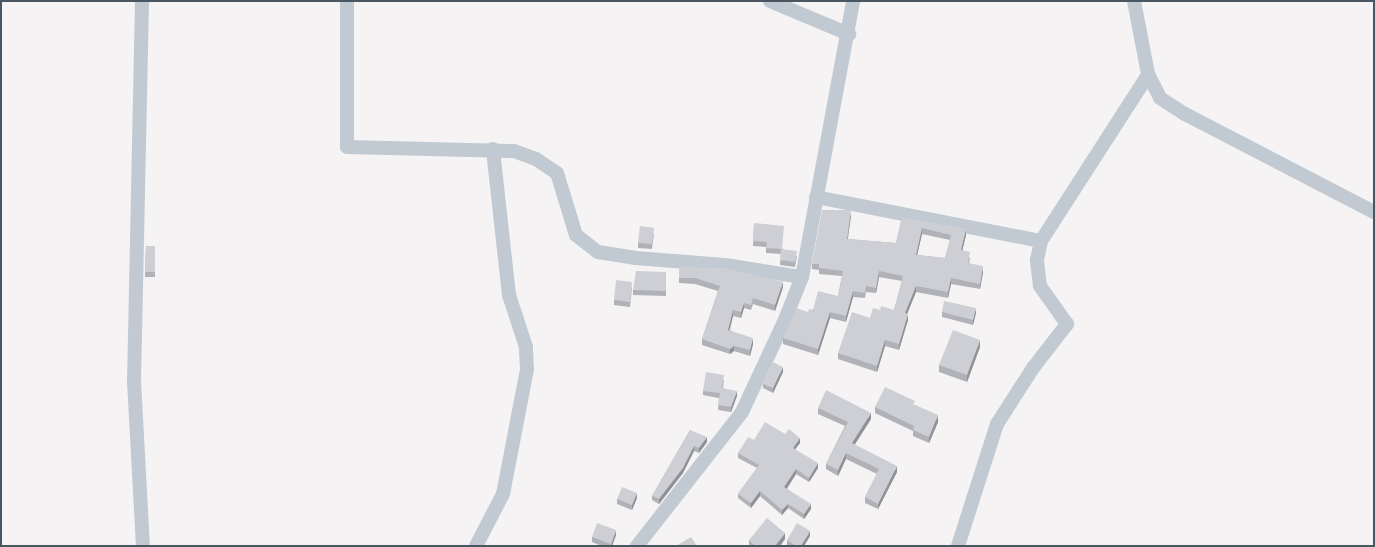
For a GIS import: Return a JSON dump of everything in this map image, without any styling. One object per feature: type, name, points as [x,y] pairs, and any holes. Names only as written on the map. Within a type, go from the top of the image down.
[{"type":"street","points":[[142,1],[134,381],[143,546]]},
{"type":"street","points":[[347,1],[347,147],[514,151],[536,159],[557,173],[576,235],[598,252],[725,265],[802,277]]},
{"type":"street","points":[[770,1],[848,34]]},
{"type":"street","points":[[638,546],[742,412],[802,277],[853,1]]},
{"type":"street","points":[[1134,1],[1148,75],[1160,98],[1184,113],[1374,212]]},
{"type":"street","points":[[958,546],[997,424],[1033,368],[1067,324],[1040,286],[1038,260],[1041,242],[1148,75]]},
{"type":"street","points":[[476,546],[503,494],[527,369],[526,347],[509,295],[493,149]]},
{"type":"street","points":[[816,197],[1041,242]]},
{"type":"building","points":[[822,210],[851,210],[847,239],[896,243],[902,217],[966,229],[961,250],[970,252],[968,263],[983,266],[980,284],[951,278],[948,292],[916,286],[905,313],[908,314],[899,344],[885,340],[877,366],[838,353],[852,312],[870,318],[873,308],[880,310],[881,306],[894,310],[903,276],[879,271],[876,288],[866,286],[865,293],[853,291],[846,316],[830,312],[818,349],[783,338],[796,308],[808,312],[809,309],[813,310],[818,291],[838,296],[843,271],[819,268],[819,264],[812,264]],"holes":[[[922,228],[951,235],[945,258],[916,255]]]},
{"type":"building","points":[[754,223],[784,226],[782,249],[766,248],[767,242],[753,241]]},
{"type":"building","points":[[640,226],[654,228],[652,244],[638,243]]},
{"type":"building","points":[[146,246],[155,246],[155,272],[145,272]]},
{"type":"building","points":[[781,249],[797,251],[795,262],[780,260]]},
{"type":"building","points":[[679,267],[724,268],[783,282],[775,305],[753,298],[751,305],[744,303],[741,312],[733,310],[728,330],[753,338],[750,350],[734,346],[730,349],[702,339],[720,286],[695,278],[679,278]]},
{"type":"building","points":[[636,271],[666,272],[666,291],[633,290]]},
{"type":"building","points":[[616,280],[632,282],[630,302],[614,300]]},
{"type":"building","points":[[944,301],[976,308],[973,320],[942,312]]},
{"type":"building","points":[[953,330],[980,340],[967,375],[939,365]]},
{"type":"building","points":[[773,362],[783,367],[773,388],[763,384]]},
{"type":"building","points":[[706,372],[724,375],[722,388],[737,391],[731,407],[718,405],[720,393],[703,391]]},
{"type":"building","points":[[885,387],[915,401],[913,404],[938,415],[929,437],[913,430],[914,426],[875,407]]},
{"type":"building","points":[[826,390],[871,413],[852,443],[897,466],[878,504],[865,497],[879,469],[846,453],[838,470],[826,464],[848,422],[818,408]]},
{"type":"building","points":[[765,422],[785,434],[789,429],[800,438],[793,448],[818,463],[809,478],[796,469],[784,487],[811,504],[804,514],[788,504],[782,510],[760,491],[751,503],[738,494],[759,465],[738,453],[748,437],[754,440]]},
{"type":"building","points":[[690,430],[707,437],[699,448],[694,446],[683,468],[659,499],[652,496]]},
{"type":"building","points":[[622,487],[637,493],[632,505],[617,499]]},
{"type":"building","points":[[767,518],[785,533],[775,546],[755,546],[749,540]]},
{"type":"building","points":[[597,523],[616,530],[611,544],[592,537]]},
{"type":"building","points":[[797,523],[810,531],[801,546],[796,546],[787,540]]},
{"type":"building","points":[[691,537],[697,546],[676,546]]}]
